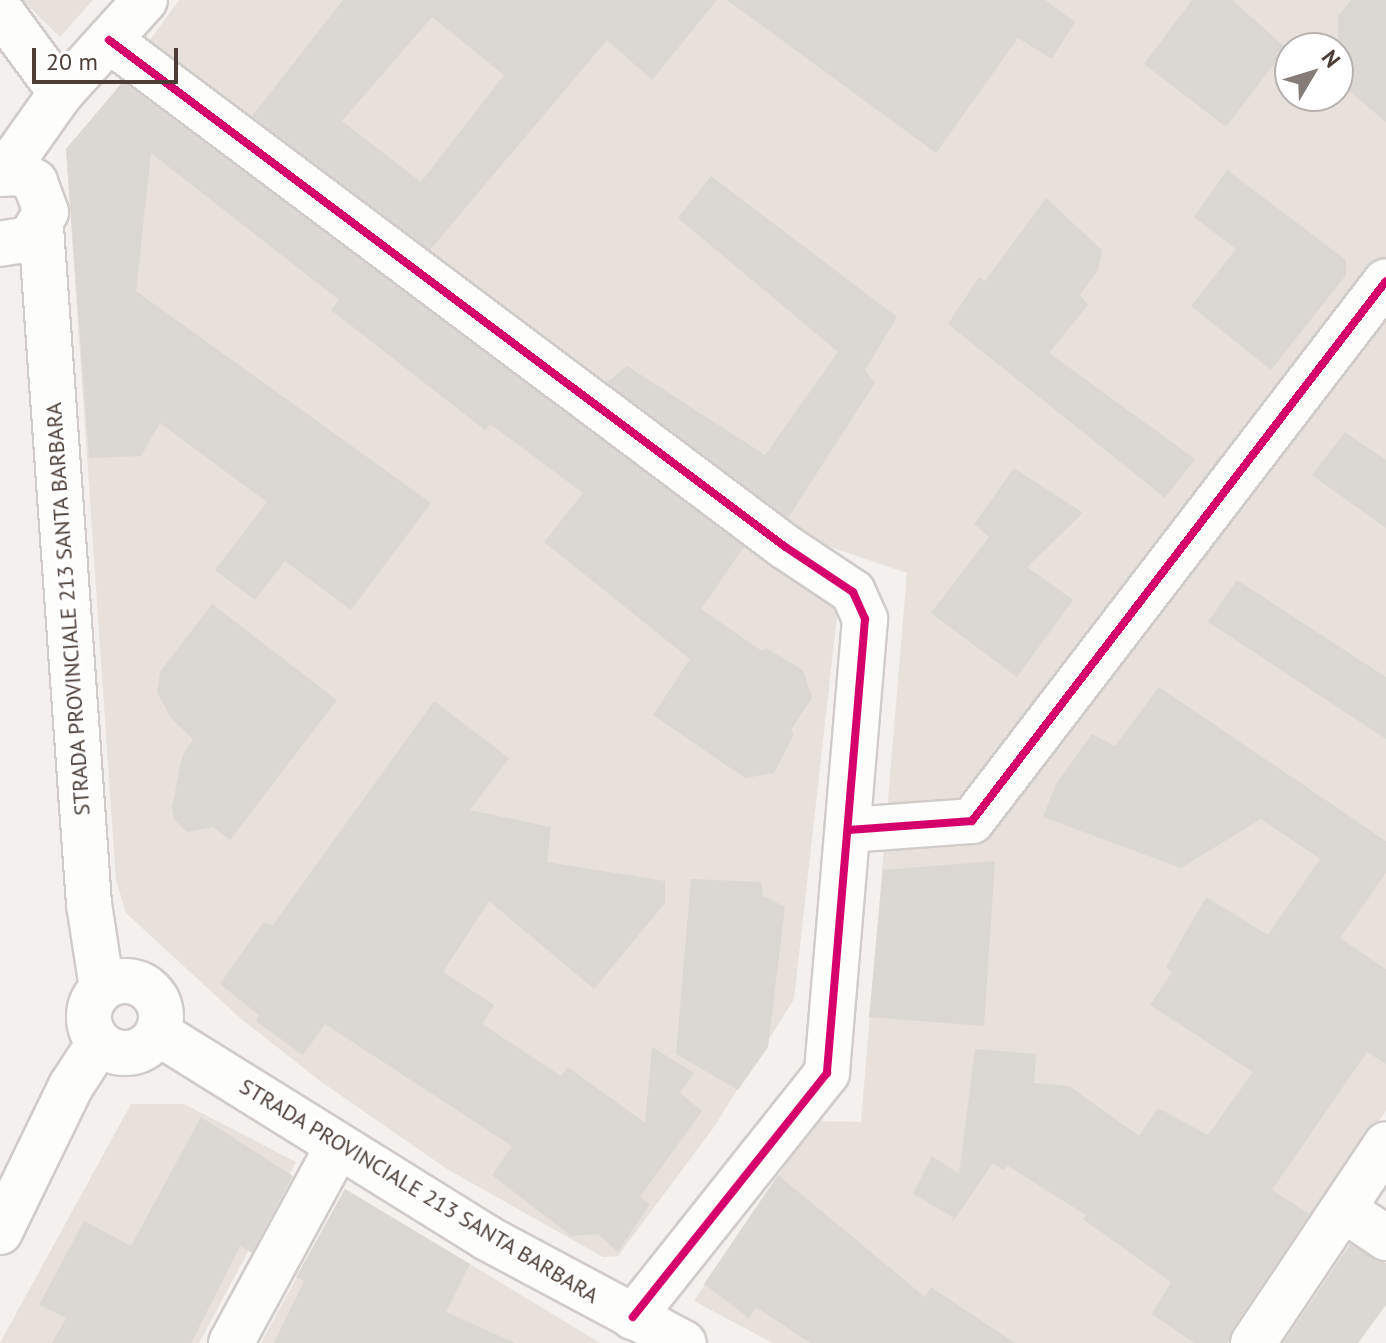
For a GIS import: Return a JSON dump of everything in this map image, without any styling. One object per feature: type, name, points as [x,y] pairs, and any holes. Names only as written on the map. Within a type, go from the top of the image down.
[{"type":"street","points":[[2,173],[61,93],[145,0]]},
{"type":"street","points":[[0,10],[61,93]]},
{"type":"street","points":[[109,40],[771,537],[853,592],[865,619],[827,1073],[633,1317]]},
{"type":"street","name":"STRADA PROVINCIALE 213 SANTA BARBARA","points":[[2,173],[21,173],[35,182],[46,212],[41,228],[89,904],[102,988],[89,1009],[92,1033],[99,1043]]},
{"type":"street","points":[[0,244],[14,246],[41,228]]},
{"type":"street","points":[[849,830],[972,821],[1386,281]]},
{"type":"street","points":[[0,1232],[71,1086],[99,1043],[119,1053],[131,1053],[158,1033],[160,1010],[149,991],[127,981],[102,988]]},
{"type":"street","name":"STRADA PROVINCIALE 213 SANTA BARBARA","points":[[158,1033],[337,1148],[675,1341]]},
{"type":"street","points":[[1253,1343],[1386,1144]]},
{"type":"street","points":[[231,1343],[337,1148]]},
{"type":"street","points":[[1343,1209],[1386,1238]]},
{"type":"shaded area","points":[[22,0],[93,0],[60,37]]},
{"type":"shaded area","points":[[179,0],[1386,0],[1386,1111],[1224,1343],[773,1343],[694,1301],[815,1121],[861,1122],[907,573],[780,530],[145,47]]},
{"type":"shaded area","points":[[131,72],[829,596],[837,616],[794,999],[714,1127],[618,1256],[603,1257],[447,1169],[320,1081],[239,1017],[126,913],[116,880],[66,149]]},
{"type":"shaded area","points":[[131,1104],[184,1104],[296,1162],[199,1343],[0,1343]]},
{"type":"shaded area","points":[[345,1189],[470,1264],[600,1343],[261,1343]]},
{"type":"building","points":[[343,0],[717,0],[652,80],[607,40],[430,250],[252,116]],"holes":[[[432,17],[504,75],[421,182],[342,121]]]},
{"type":"building","points":[[727,0],[1045,0],[1075,22],[1052,59],[1018,38],[936,153]]},
{"type":"building","points":[[1192,0],[1232,0],[1274,37],[1274,64],[1226,127],[1144,64]]},
{"type":"building","points":[[1351,0],[1386,0],[1386,122],[1354,95],[1354,32],[1338,32],[1338,16]]},
{"type":"building","points":[[123,82],[744,547],[701,609],[762,651],[766,648],[803,670],[812,698],[791,730],[794,734],[774,773],[745,778],[653,715],[690,659],[544,542],[583,493],[490,424],[485,430],[331,310],[339,300],[151,153],[136,291],[431,503],[351,610],[285,561],[255,600],[215,570],[267,502],[160,423],[141,456],[89,458],[66,149]]},
{"type":"building","points":[[1227,170],[1346,260],[1346,275],[1271,370],[1191,306],[1236,249],[1194,217]]},
{"type":"building","points":[[711,176],[897,317],[865,370],[875,383],[788,518],[607,382],[627,366],[765,455],[838,352],[678,218]]},
{"type":"building","points":[[1046,198],[1102,250],[1098,270],[1080,295],[1088,305],[1049,353],[1195,459],[1165,498],[948,324],[979,277],[985,281]]},
{"type":"building","points":[[1345,432],[1386,460],[1386,528],[1312,475]]},
{"type":"building","points":[[1014,468],[1083,513],[1027,567],[1073,600],[1017,677],[931,613],[989,537],[974,524]]},
{"type":"building","points":[[1237,580],[1386,677],[1386,739],[1208,622]]},
{"type":"building","points":[[212,604],[337,700],[230,840],[213,827],[187,832],[174,820],[172,807],[182,757],[193,739],[171,718],[157,692],[160,672]]},
{"type":"building","points":[[1159,687],[1386,841],[1386,873],[1340,938],[1386,969],[1386,1064],[1367,1052],[1272,1190],[1309,1214],[1232,1329],[1228,1343],[1194,1343],[1152,1314],[1171,1282],[1083,1219],[1086,1215],[1008,1166],[1003,1170],[993,1163],[952,1223],[953,1217],[913,1194],[932,1156],[959,1174],[975,1049],[1036,1054],[1034,1083],[1069,1086],[1139,1136],[1158,1108],[1208,1135],[1253,1072],[1150,1005],[1172,972],[1166,967],[1206,897],[1268,935],[1320,859],[1261,819],[1181,868],[1043,817],[1056,784],[1092,734],[1115,746]]},
{"type":"building","points":[[434,701],[509,758],[470,810],[551,827],[547,862],[665,881],[665,903],[594,989],[489,901],[443,972],[494,1005],[482,1024],[561,1076],[568,1067],[645,1123],[652,1047],[694,1073],[680,1093],[702,1111],[640,1197],[650,1204],[618,1252],[598,1234],[571,1236],[492,1175],[512,1146],[325,1024],[303,1055],[256,1021],[259,1015],[220,984],[263,923],[273,925]]},
{"type":"building","points":[[995,861],[984,1026],[869,1017],[883,870]]},
{"type":"building","points":[[691,879],[761,882],[763,896],[785,907],[768,1047],[738,1090],[676,1054]]},
{"type":"building","points":[[201,1117],[293,1176],[252,1253],[240,1246],[191,1343],[52,1343],[66,1318],[39,1305],[84,1221],[131,1246]]},
{"type":"building","points":[[778,1175],[925,1297],[931,1287],[1015,1343],[810,1343],[756,1307],[749,1318],[704,1284]]},
{"type":"building","points":[[345,1189],[470,1264],[446,1312],[515,1343],[274,1343],[304,1281],[296,1277]]},
{"type":"building","points":[[1350,1244],[1386,1263],[1386,1305],[1358,1343],[1283,1343]]},
{"type":"cycle path","points":[[109,40],[784,546],[853,592],[865,619],[827,1073],[633,1317]]},
{"type":"cycle path","points":[[849,830],[972,821],[1386,281]]}]
